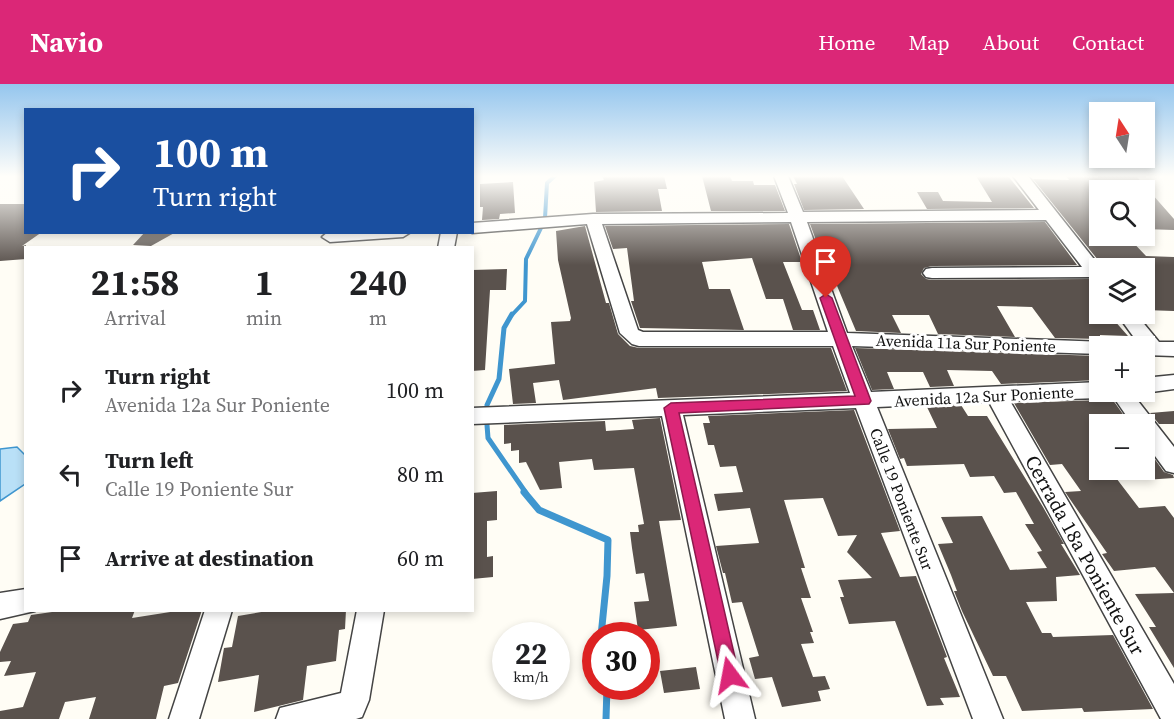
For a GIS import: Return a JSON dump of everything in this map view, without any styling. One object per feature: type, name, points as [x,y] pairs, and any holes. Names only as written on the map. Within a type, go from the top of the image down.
[{"type":"street","name":"Calle 19 Poniente Sur","points":[[793,206],[840,339],[988,719]]},
{"type":"street","points":[[1043,206],[1089,265]]},
{"type":"street","points":[[474,228],[593,219],[1050,215]]},
{"type":"street","name":"Avenida 11a Sur Poniente","points":[[593,219],[632,337],[639,339],[840,339],[1089,347]]},
{"type":"street","points":[[329,239],[382,234]]},
{"type":"street","points":[[932,273],[1089,275]]},
{"type":"street","points":[[1155,348],[1174,349]]},
{"type":"street","points":[[1155,385],[1174,382]]},
{"type":"street","name":"Avenida 12a Sur Poniente","points":[[474,416],[1089,391]]},
{"type":"street","name":"Cerrada 18a Poniente Sur","points":[[996,396],[1174,713]]},
{"type":"street","points":[[1128,402],[1174,464]]},
{"type":"street","points":[[671,408],[740,719]]},
{"type":"street","points":[[0,606],[24,602]]},
{"type":"street","points":[[184,719],[218,612]]},
{"type":"street","points":[[291,719],[351,706],[371,612]]},
{"type":"water","points":[[17,447],[24,454],[24,485],[0,501],[0,449]]},
{"type":"building","points":[[0,206],[24,206],[24,234],[39,234],[22,246],[26,245],[24,246],[24,259],[0,261]]},
{"type":"building","points":[[515,206],[515,213],[500,214],[499,219],[482,220],[483,207],[480,207]]},
{"type":"building","points":[[596,206],[661,206],[662,211],[596,212]]},
{"type":"building","points":[[710,206],[783,206],[785,211],[711,211]]},
{"type":"building","points":[[802,206],[862,206],[864,209],[804,210]]},
{"type":"building","points":[[925,206],[1032,206],[1034,208],[927,209]]},
{"type":"building","points":[[1054,206],[1089,206],[1089,246],[1136,246],[1146,256],[1174,257],[1174,311],[1155,310],[1155,258],[1096,258]]},
{"type":"building","points":[[1155,206],[1162,206],[1174,219],[1174,230],[1155,229]]},
{"type":"building","points":[[1045,222],[1077,265],[932,266],[924,268],[921,274],[926,279],[932,280],[1089,279],[1089,324],[1117,324],[1128,336],[1055,338],[1032,307],[997,306],[1015,337],[938,334],[929,315],[892,315],[901,333],[856,331],[827,262],[824,262],[810,224]]},
{"type":"building","points":[[789,224],[802,262],[783,262],[802,310],[813,310],[820,330],[793,330],[783,299],[766,299],[752,258],[702,262],[709,289],[730,289],[744,330],[640,328],[631,301],[634,301],[627,248],[613,249],[605,226]]},
{"type":"building","points":[[585,226],[606,303],[609,303],[618,334],[630,346],[639,348],[831,348],[847,391],[658,398],[656,388],[563,400],[559,380],[533,383],[536,403],[513,404],[509,369],[555,364],[551,322],[570,321],[571,318],[558,260],[556,231]]},
{"type":"building","points":[[143,234],[172,234],[151,246],[133,245]]},
{"type":"building","points":[[507,269],[506,290],[490,290],[485,370],[474,371],[474,270]]},
{"type":"building","points":[[855,348],[1089,356],[1089,380],[1001,384],[992,371],[947,370],[954,386],[930,387],[923,372],[887,372],[894,389],[872,390]]},
{"type":"building","points":[[1089,400],[1114,402],[1123,414],[1089,414],[1089,480],[1118,480],[1139,508],[1165,506],[1174,518],[1174,593],[1155,567],[1114,571],[1102,554],[1107,553],[1065,492],[1081,491],[1062,464],[1050,465],[1014,403]]},
{"type":"building","points":[[961,405],[968,416],[987,416],[1043,507],[1064,544],[1061,544],[1080,575],[1056,577],[1057,601],[1026,602],[1042,633],[1051,633],[1053,637],[1113,635],[1153,709],[1084,712],[1082,708],[1022,711],[1006,676],[993,676],[962,611],[954,591],[957,591],[938,544],[953,543],[941,517],[982,516],[1010,570],[1047,568],[1037,552],[1042,551],[1025,524],[1034,524],[1016,492],[1004,493],[994,476],[970,477],[964,464],[907,466],[904,458],[900,459],[888,429],[937,428],[927,407]]},
{"type":"building","points":[[854,410],[900,531],[881,533],[900,577],[916,576],[960,697],[940,698],[944,705],[927,706],[895,621],[849,624],[840,597],[844,597],[838,580],[872,578],[847,552],[857,535],[838,536],[823,498],[784,500],[805,568],[801,568],[811,598],[801,598],[813,632],[810,632],[814,643],[801,644],[813,677],[825,676],[830,689],[818,691],[821,701],[782,707],[772,677],[755,679],[749,658],[759,656],[742,602],[732,603],[716,546],[759,543],[750,508],[718,511],[714,494],[743,492],[736,466],[720,467],[714,445],[708,445],[703,423],[710,423],[708,416]]},
{"type":"building","points":[[1174,411],[1174,424],[1159,424],[1155,419],[1155,414],[1150,413]]},
{"type":"building","points":[[660,418],[681,520],[659,521],[677,626],[660,628],[660,622],[637,622],[634,602],[649,601],[644,573],[636,574],[630,532],[639,532],[638,525],[644,524],[634,468],[594,470],[592,459],[559,462],[562,488],[540,490],[526,462],[519,463],[519,450],[511,451],[511,443],[504,444],[504,425],[605,421],[606,431],[634,429],[632,420]]},
{"type":"building","points":[[1155,459],[1164,472],[1173,475],[1174,478],[1155,479]]},
{"type":"building","points":[[497,491],[497,520],[487,521],[487,557],[493,556],[493,577],[474,579],[474,493]]},
{"type":"building","points":[[1174,593],[1174,668],[1149,627],[1156,627],[1135,594]]},
{"type":"building","points":[[52,612],[134,612],[132,618],[170,612],[201,612],[178,683],[164,686],[156,719],[89,719],[96,697],[65,702],[59,719],[0,719],[0,711],[23,707],[36,672],[4,676],[11,661],[0,662],[0,652],[13,624],[28,622],[31,615]]},
{"type":"building","points":[[261,612],[346,612],[345,629],[339,630],[336,661],[307,666],[303,700],[254,712],[259,675],[218,682],[224,648],[232,647],[238,616]]},
{"type":"building","points":[[696,667],[700,689],[664,693],[660,671]]},
{"type":"waterway","points":[[545,218],[546,206]]},
{"type":"waterway","points":[[511,316],[525,301],[526,259],[542,226]]},
{"type":"waterway","points":[[487,405],[499,379],[504,328],[512,314]]},
{"type":"waterway","points":[[487,425],[488,438],[526,493]]},
{"type":"waterway","points":[[524,492],[539,510],[608,540],[602,622]]},
{"type":"waterway","points":[[606,719],[607,700]]},
{"type":"route","points":[[730,675],[671,408],[864,401],[826,298]]}]
